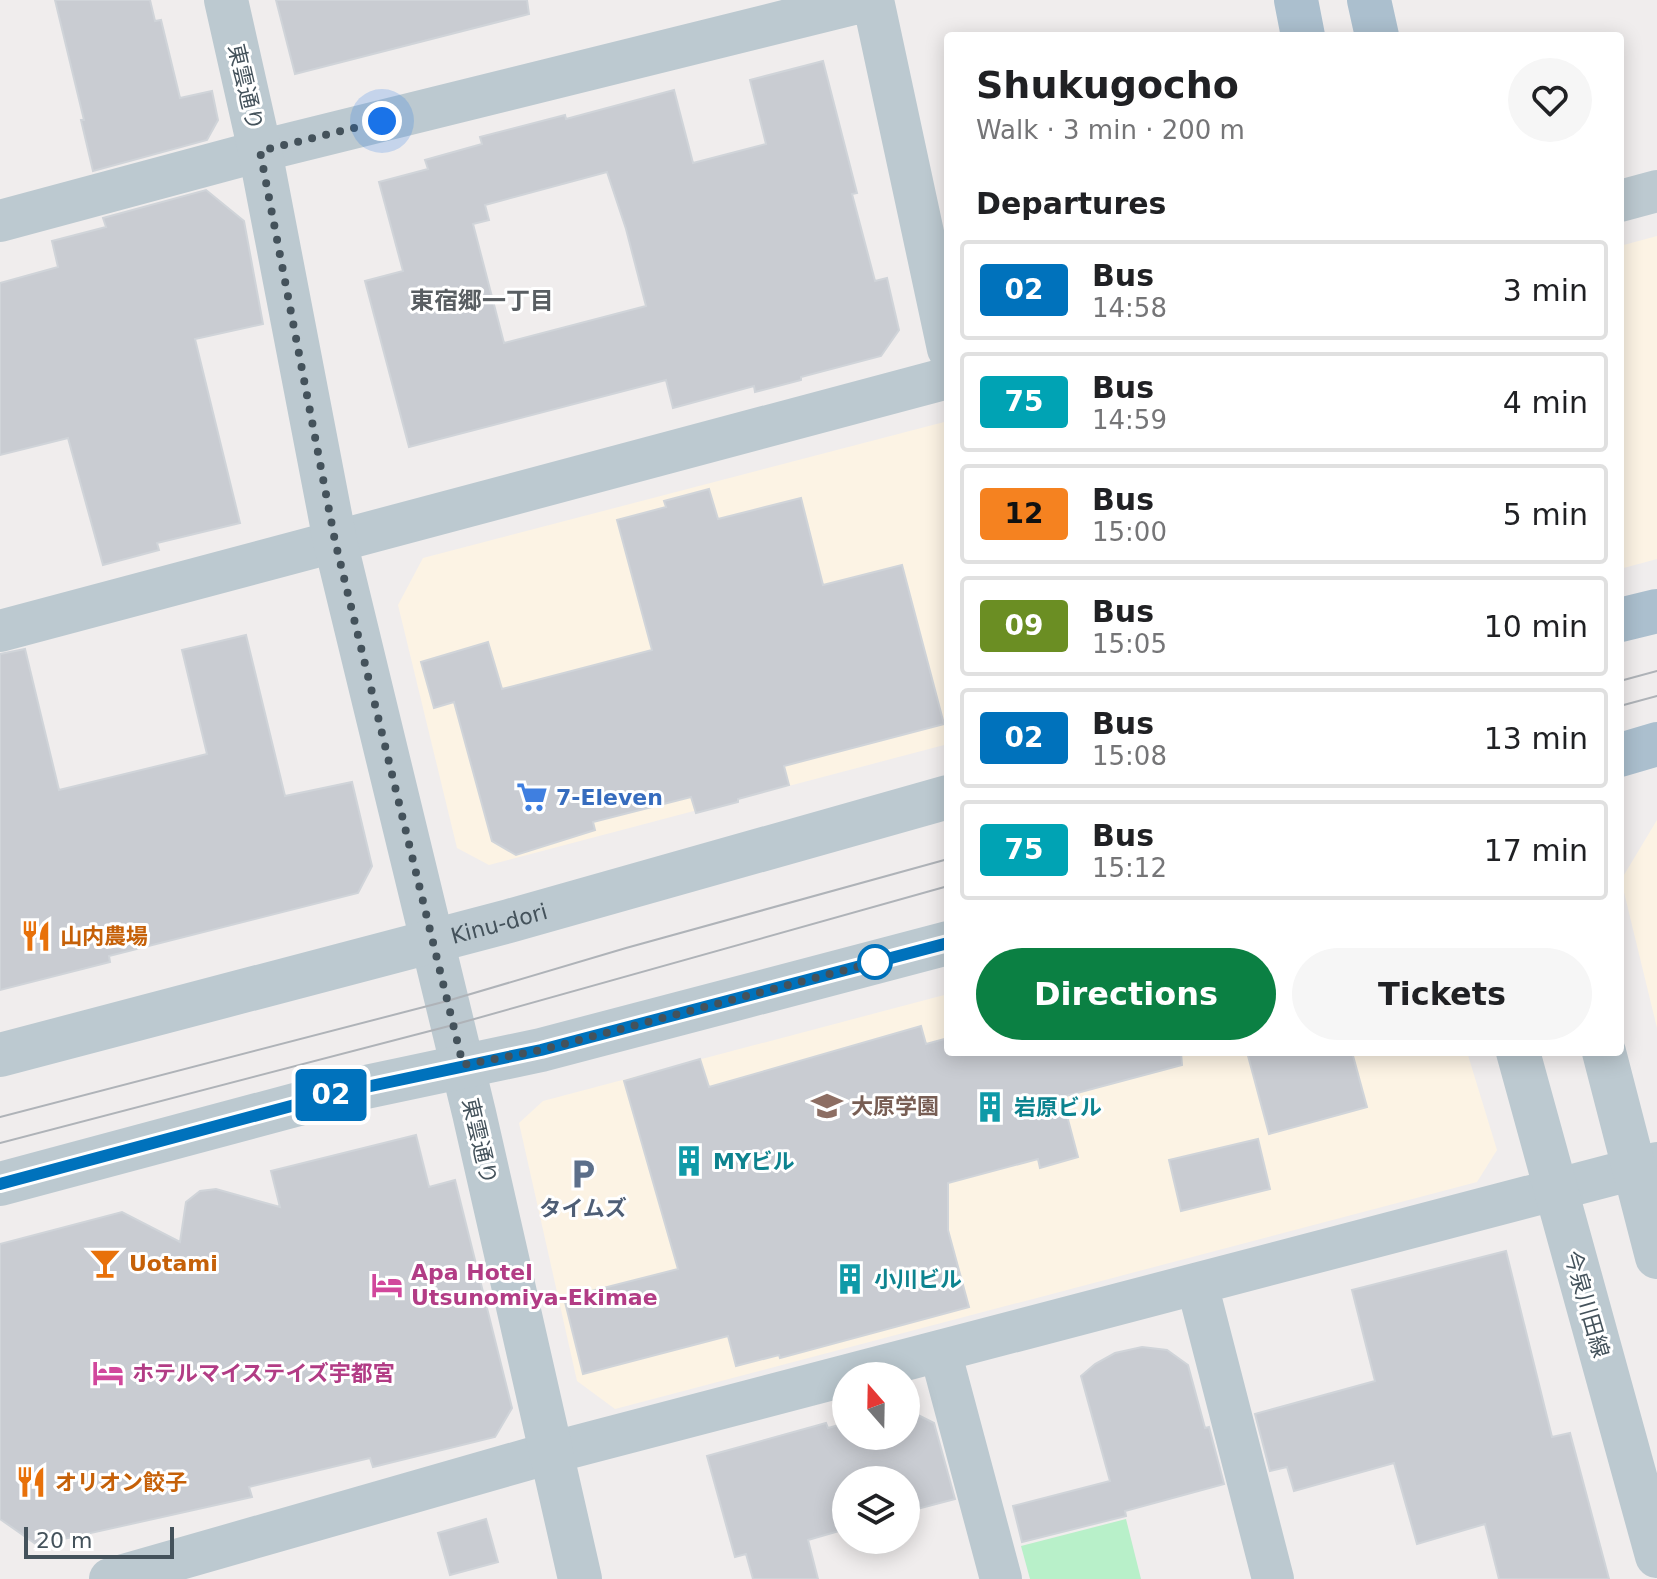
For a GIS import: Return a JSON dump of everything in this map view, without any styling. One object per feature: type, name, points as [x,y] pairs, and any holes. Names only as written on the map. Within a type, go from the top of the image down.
[{"type":"main road","points":[[1296,0],[1302,32]]},
{"type":"main road","points":[[1369,0],[1376,32]]},
{"type":"main road","points":[[1624,619],[1657,611]]},
{"type":"main road","points":[[1624,754],[1657,744]]},
{"type":"street","name":"東雲通り","points":[[226,0],[260,151],[335,541],[463,1065],[580,1579]]},
{"type":"street","points":[[0,221],[260,151],[871,0],[944,331]]},
{"type":"street","points":[[1624,200],[1657,191]]},
{"type":"street","points":[[0,631],[944,379]]},
{"type":"street","name":"Kinu-dori","points":[[0,1055],[432,941],[944,798]]},
{"type":"street","points":[[0,1184],[347,1091],[541,1050],[944,944]]},
{"type":"street","name":"今泉川田線","points":[[1519,1056],[1657,1556]]},
{"type":"street","points":[[1605,1056],[1646,1166],[1657,1257]]},
{"type":"street","points":[[110,1579],[550,1453],[1646,1166]]},
{"type":"street","points":[[1197,1284],[1273,1579]]},
{"type":"street","points":[[940,1351],[1001,1579]]},
{"type":"shaded area","points":[[1657,236],[1657,559],[1624,568],[1624,245]]},
{"type":"shaded area","points":[[944,422],[944,745],[489,865],[457,848],[398,605],[423,558]]},
{"type":"shaded area","points":[[1657,820],[1657,1028],[1624,892],[1624,875]]},
{"type":"shaded area","points":[[944,995],[944,1056],[1468,1056],[1497,1150],[1477,1182],[615,1409],[577,1381],[519,1123],[543,1101]]},
{"type":"green space","points":[[1126,1519],[1141,1579],[1030,1579],[1021,1546]]},
{"type":"building","points":[[55,0],[150,0],[155,21],[161,20],[180,98],[212,91],[218,120],[207,140],[93,171]]},
{"type":"building","points":[[276,0],[527,0],[529,14],[295,74]]},
{"type":"building","points":[[823,61],[857,193],[852,194],[875,281],[887,278],[899,330],[881,356],[755,392],[754,386],[673,408],[666,380],[409,447],[365,281],[403,271],[379,182],[428,169],[425,160],[482,144],[480,137],[565,115],[566,119],[674,90],[693,163],[766,144],[750,80]],"holes":[[[607,172],[646,306],[504,343],[473,224],[489,220],[485,205]]]},
{"type":"building","points":[[206,190],[244,221],[263,324],[195,339],[240,523],[157,543],[159,550],[103,565],[68,438],[0,455],[0,283],[58,267],[52,241],[106,227],[103,218]]},
{"type":"building","points":[[709,489],[718,519],[801,498],[823,585],[902,565],[944,724],[784,766],[789,785],[738,799],[738,802],[696,813],[691,797],[593,822],[595,830],[516,855],[492,841],[454,702],[434,708],[421,662],[488,642],[502,689],[652,650],[617,520],[666,507],[664,501]]},
{"type":"building","points":[[246,635],[285,796],[352,782],[372,866],[358,893],[109,956],[110,962],[0,990],[0,654],[25,649],[59,790],[207,754],[182,650]]},
{"type":"building","points":[[921,1026],[926,1044],[944,1039],[944,1056],[1181,1056],[1182,1065],[1062,1097],[1078,1157],[1040,1168],[1038,1159],[948,1183],[948,1230],[969,1307],[780,1358],[779,1355],[736,1366],[728,1336],[583,1374],[564,1298],[678,1269],[624,1081],[700,1059],[709,1087]]},
{"type":"building","points":[[1248,1056],[1353,1056],[1367,1107],[1269,1134]]},
{"type":"building","points":[[416,1135],[429,1187],[455,1180],[512,1408],[495,1437],[373,1467],[370,1458],[249,1487],[252,1497],[37,1545],[0,1519],[0,1244],[122,1212],[180,1242],[186,1202],[200,1191],[216,1189],[280,1207],[271,1171]]},
{"type":"building","points":[[1258,1139],[1270,1189],[1181,1211],[1169,1160]]},
{"type":"building","points":[[1506,1251],[1552,1437],[1570,1433],[1609,1579],[1499,1579],[1485,1524],[1417,1544],[1394,1463],[1294,1491],[1287,1467],[1270,1471],[1255,1414],[1375,1381],[1352,1290]]},
{"type":"building","points":[[1142,1347],[1167,1350],[1188,1365],[1224,1484],[1125,1511],[1126,1516],[1022,1542],[1013,1506],[1110,1481],[1081,1376],[1115,1353]]},
{"type":"building","points":[[920,1416],[934,1423],[955,1499],[920,1508],[920,1466],[832,1466],[832,1533],[808,1540],[818,1579],[753,1579],[746,1554],[735,1557],[707,1456],[826,1423],[828,1428],[832,1427],[832,1450],[920,1450]]},
{"type":"building","points":[[486,1519],[498,1562],[450,1575],[438,1533]]},
{"type":"tram line","points":[[1624,680],[1657,671]]},
{"type":"tram line","points":[[1624,705],[1657,696]]},
{"type":"tram line","points":[[0,1117],[447,1001],[944,860]]},
{"type":"tram line","points":[[0,1143],[453,1025],[944,887]]},
{"type":"bus line","name":"02","points":[[0,1184],[347,1091],[541,1050],[944,944]]},
{"type":"place","name":"7-Eleven","points":[[532,797]]},
{"type":"place","name":"山内農場","points":[[36,936]]},
{"type":"place","name":"大原学園","points":[[827,1106]]},
{"type":"place","name":"岩原ビル","points":[[990,1107]]},
{"type":"place","name":"MYビル","points":[[689,1161]]},
{"type":"place","name":"タイムズ","points":[[583,1174]]},
{"type":"place","name":"Uotami","points":[[105,1263]]},
{"type":"place","name":"小川ビル","points":[[850,1279]]},
{"type":"place","name":"Apa Hotel Utsunomiya-Ekimae","points":[[387,1285]]},
{"type":"place","name":"ホテルマイステイズ宇都宮","points":[[108,1373]]},
{"type":"place","name":"オリオン餃子","points":[[31,1482]]},
{"type":"district","name":"東宿郷一丁目","points":[[482,301]]},
{"type":"route","points":[[382,121],[260,151],[335,541],[463,1065],[541,1050],[887,959],[875,962]]}]
